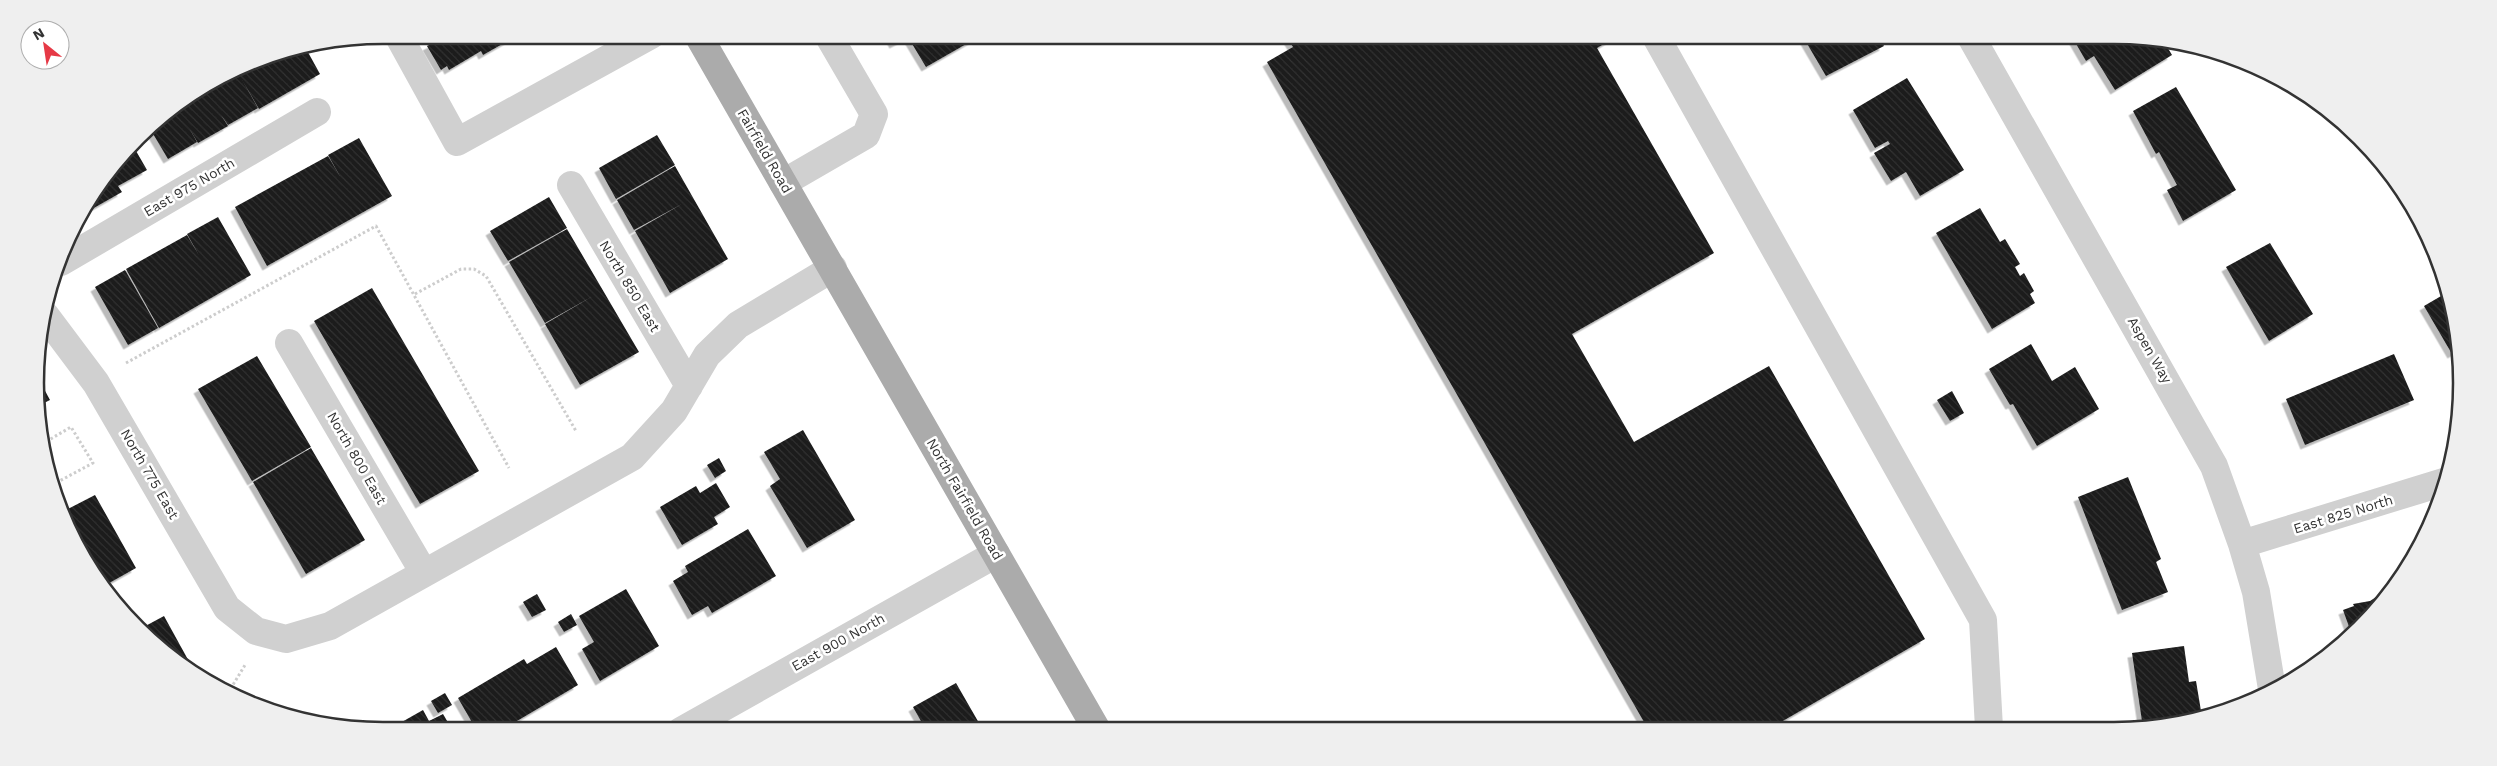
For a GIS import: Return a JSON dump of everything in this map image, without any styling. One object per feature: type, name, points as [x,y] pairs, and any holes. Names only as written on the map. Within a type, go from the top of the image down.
[{"type":"main road","name":"Fairfield Road","points":[[703,44],[833,268]]},
{"type":"main road","name":"North Fairfield Road","points":[[833,268],[1092,722]]},
{"type":"street","points":[[403,44],[457,142],[636,44]]},
{"type":"street","points":[[783,182],[866,136],[874,114],[833,44]]},
{"type":"street","points":[[1660,44],[1983,620],[1989,722]]},
{"type":"street","name":"Aspen Way","points":[[1975,44],[2214,466],[2242,544],[2263,627],[2271,683]]},
{"type":"street","name":"East 975 North","points":[[68,258],[317,112]]},
{"type":"street","name":"North 850 East","points":[[571,185],[689,386]]},
{"type":"street","points":[[424,573],[632,457],[674,411],[707,355],[738,325],[833,268]]},
{"type":"street","name":"North 775 East","points":[[49,321],[96,383],[227,608],[256,631],[286,639],[330,626],[424,573]]},
{"type":"street","name":"North 800 East","points":[[289,342],[424,573]]},
{"type":"street","name":"East 825 North","points":[[2242,544],[2438,484]]},
{"type":"street","name":"East 900 North","points":[[695,722],[996,554]]},
{"type":"path","points":[[126,363],[376,226],[510,468]]},
{"type":"path","points":[[415,294],[461,268],[474,269],[486,276],[576,431]]},
{"type":"path","points":[[49,440],[71,427],[93,463],[59,482]]},
{"type":"path","points":[[232,686],[245,665]]},
{"type":"building","points":[[431,44],[502,44],[483,55],[481,51],[449,70],[447,66],[441,70],[427,46]]},
{"type":"building","points":[[912,44],[966,44],[926,67]]},
{"type":"building","points":[[1291,44],[1604,44],[1597,48],[1714,253],[1572,334],[1634,442],[1769,366],[1925,639],[1781,722],[1644,722],[1267,62],[1293,47]]},
{"type":"building","points":[[1807,44],[1883,44],[1884,46],[1826,76]]},
{"type":"building","points":[[2076,44],[2136,44],[2168,48],[2172,55],[2115,90],[2094,56],[2086,61]]},
{"type":"building","points":[[308,52],[320,74],[259,109],[241,78],[258,108],[228,125],[221,115],[228,126],[198,143],[189,128],[197,142],[168,159],[153,134],[176,114],[213,89],[233,79],[274,62]]},
{"type":"building","points":[[1907,78],[1964,170],[1920,196],[1906,172],[1891,181],[1874,153],[1890,144],[1888,141],[1875,148],[1853,110]]},
{"type":"building","points":[[2176,87],[2236,190],[2183,221],[2167,190],[2177,185],[2159,152],[2156,154],[2133,111]]},
{"type":"building","points":[[657,135],[675,165],[616,199],[599,168]]},
{"type":"building","points":[[359,138],[392,196],[267,266],[235,207],[328,156],[341,178],[328,155]]},
{"type":"building","points":[[136,151],[147,170],[118,186],[122,192],[92,209],[114,176]]},
{"type":"building","points":[[675,166],[728,259],[670,293],[635,231],[682,204],[634,230],[617,200]]},
{"type":"building","points":[[549,197],[567,228],[508,261],[490,231]]},
{"type":"building","points":[[1980,208],[2000,242],[2005,239],[2020,264],[2015,267],[2020,276],[2024,273],[2034,291],[2030,294],[2035,303],[1992,329],[1936,233]]},
{"type":"building","points":[[218,217],[251,275],[159,328],[126,269],[187,235],[200,257],[187,234]]},
{"type":"building","points":[[567,229],[639,352],[580,385],[545,324],[593,296],[545,323],[509,262]]},
{"type":"building","points":[[2270,243],[2313,314],[2269,341],[2226,267]]},
{"type":"building","points":[[125,270],[158,328],[128,345],[95,287]]},
{"type":"building","points":[[372,288],[479,471],[420,504],[314,321]]},
{"type":"building","points":[[2442,295],[2452,354],[2452,354],[2424,306]]},
{"type":"building","points":[[2031,344],[2052,381],[2075,367],[2099,409],[2037,446],[2013,404],[2010,405],[1989,369]]},
{"type":"building","points":[[2394,354],[2414,400],[2305,445],[2286,399]]},
{"type":"building","points":[[257,356],[311,447],[252,481],[198,389]]},
{"type":"building","points":[[44,389],[50,400],[44,403]]},
{"type":"building","points":[[1952,391],[1964,413],[1950,421],[1937,400]]},
{"type":"building","points":[[803,430],[855,520],[807,548],[770,486],[780,479],[764,452]]},
{"type":"building","points":[[311,448],[365,540],[306,574],[253,482]]},
{"type":"building","points":[[719,458],[726,471],[715,478],[707,465]]},
{"type":"building","points":[[2128,477],[2161,559],[2156,562],[2168,592],[2122,610],[2078,497]]},
{"type":"building","points":[[716,483],[730,507],[714,517],[718,524],[682,545],[660,507],[696,486],[700,493]]},
{"type":"building","points":[[95,495],[136,568],[109,583],[89,553],[68,509]]},
{"type":"building","points":[[748,529],[776,576],[712,613],[708,606],[692,615],[673,581],[688,572],[685,566]]},
{"type":"building","points":[[626,589],[659,646],[600,681],[582,649],[594,642],[579,616]]},
{"type":"building","points":[[537,594],[546,610],[532,617],[523,602]]},
{"type":"building","points":[[2378,596],[2349,627],[2343,610],[2354,606],[2353,604],[2370,601]]},
{"type":"building","points":[[571,614],[577,625],[564,632],[558,622]]},
{"type":"building","points":[[164,616],[189,661],[176,652],[146,626]]},
{"type":"building","points":[[2184,646],[2189,682],[2196,681],[2201,711],[2142,721],[2132,653]]},
{"type":"building","points":[[556,647],[578,685],[515,722],[472,722],[458,698],[524,659],[527,664]]},
{"type":"building","points":[[956,683],[978,722],[921,722],[913,707]]},
{"type":"building","points":[[445,693],[452,705],[438,713],[431,701]]},
{"type":"building","points":[[423,710],[429,721],[443,714],[448,722],[402,722]]}]
